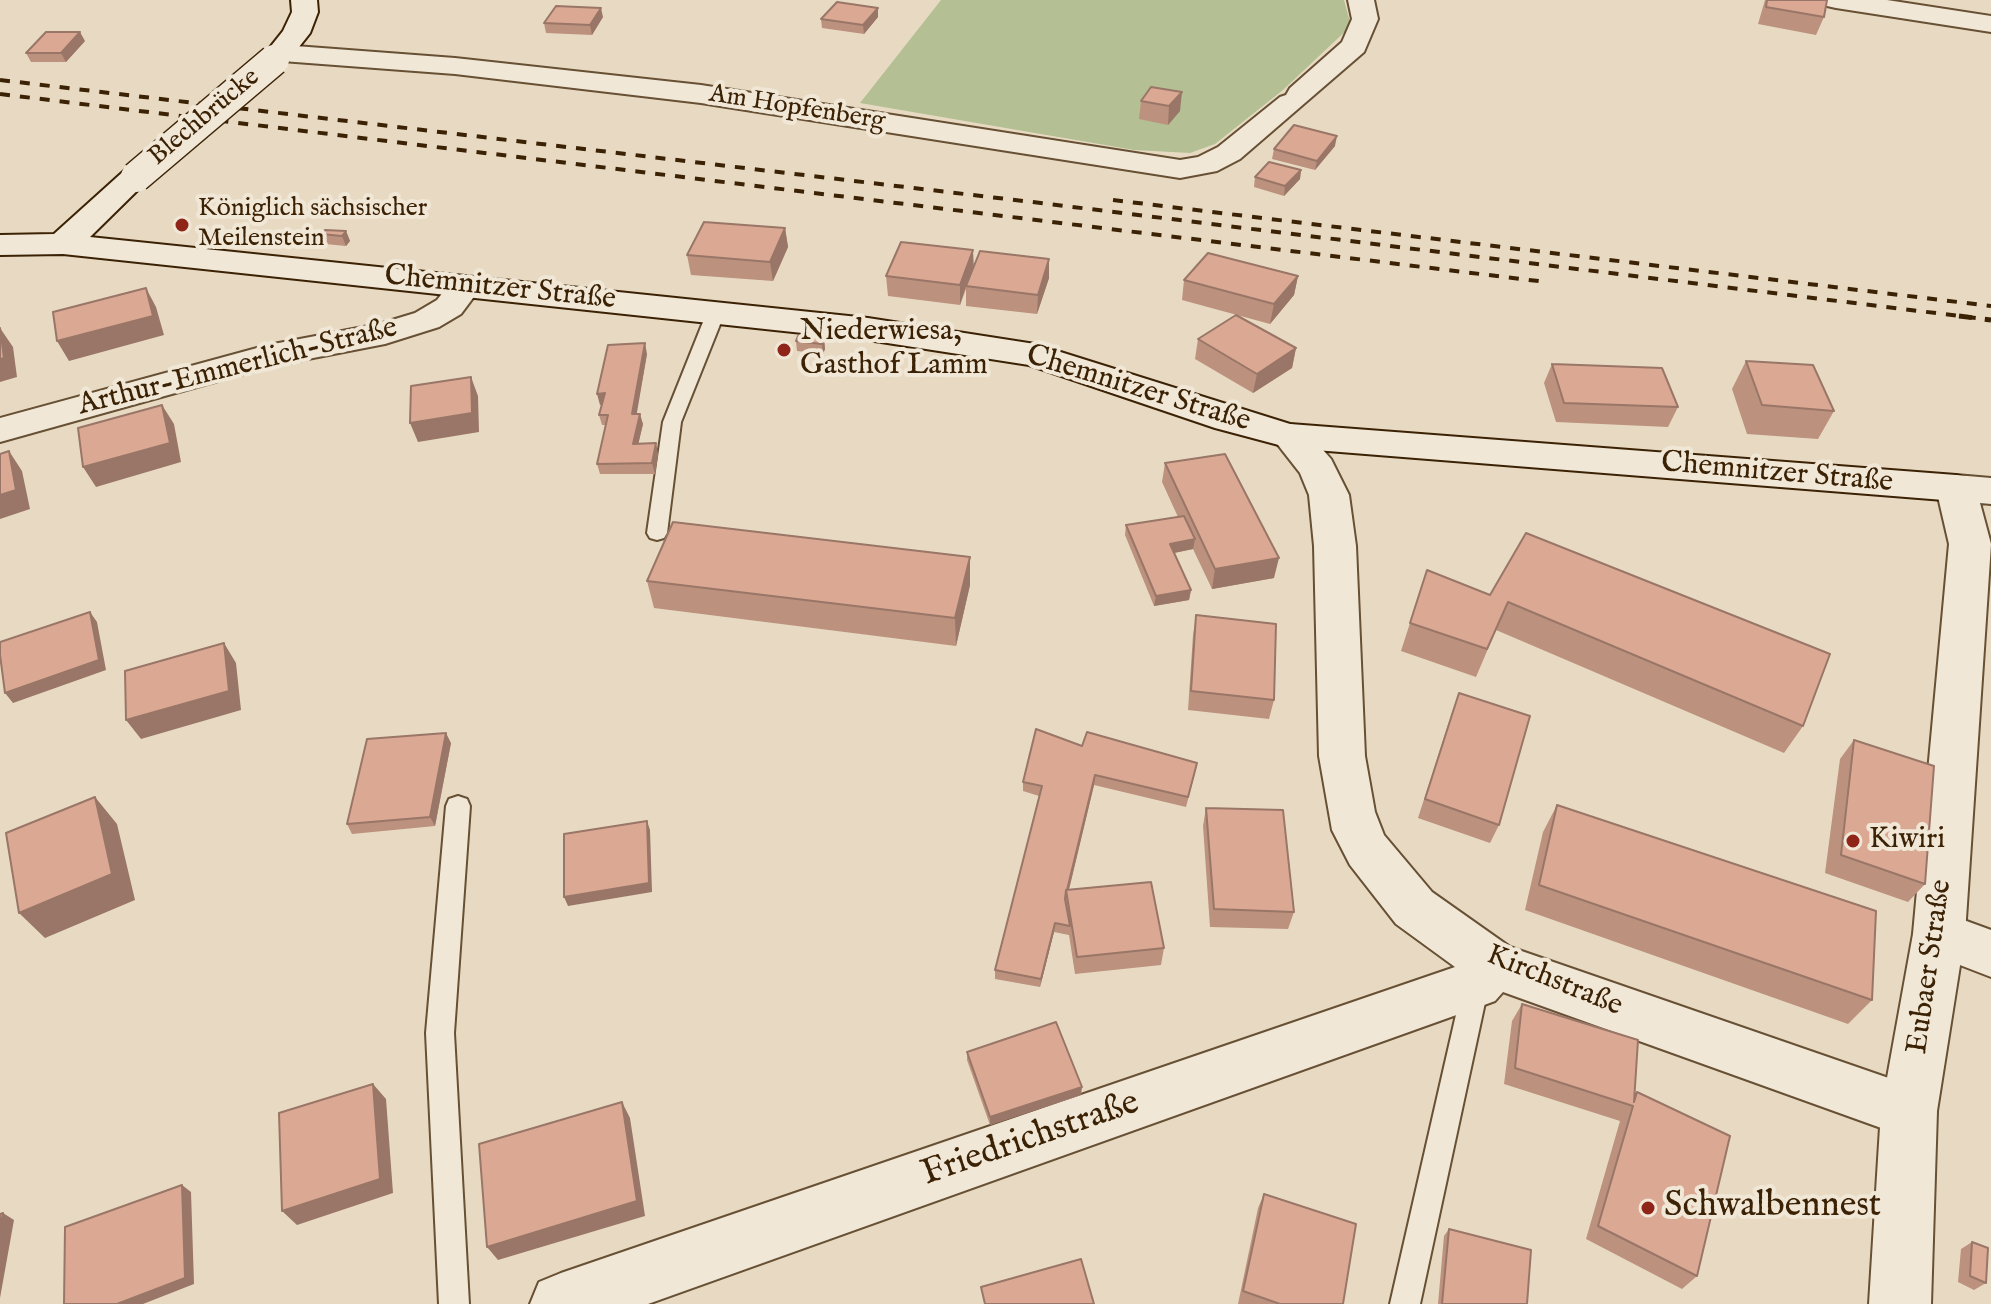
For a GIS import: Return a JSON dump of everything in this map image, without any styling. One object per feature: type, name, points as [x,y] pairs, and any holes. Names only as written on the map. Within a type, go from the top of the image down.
[{"type":"street","points":[[278,56],[305,12],[304,0]]},
{"type":"street","name":"Am Hopfenberg","points":[[278,56],[455,66],[701,94],[1180,169],[1206,165],[1229,153],[1354,46],[1365,19],[1361,0]]},
{"type":"street","points":[[1836,0],[1991,24]]},
{"type":"street","name":"Blechbrücke","points":[[63,244],[278,56]]},
{"type":"street","name":"Chemnitzer Straße","points":[[0,245],[63,244],[853,327],[1035,355],[1228,419],[1290,436],[1974,490]]},
{"type":"street","name":"Arthur-Emmerlich-Straße","points":[[0,430],[268,356],[385,333],[427,320],[449,307],[465,286]]},
{"type":"street","name":"Kirchstraße","points":[[1290,436],[1317,468],[1329,495],[1335,546],[1342,756],[1356,830],[1367,850],[1414,908],[1485,974],[1909,1111]]},
{"type":"street","name":"Eubaer Straße","points":[[1900,1304],[1909,1111],[1939,934],[1974,490]]},
{"type":"street","points":[[1939,934],[1991,954]]},
{"type":"street","name":"Friedrichstraße","points":[[561,1304],[1485,974]]},
{"type":"lane","points":[[657,533],[672,422],[716,312]]},
{"type":"lane","points":[[454,1304],[440,1033],[458,806]]},
{"type":"lane","points":[[1405,1304],[1485,974]]},
{"type":"green space","points":[[941,0],[1344,0],[1351,26],[1283,90],[1215,144],[1190,153],[1134,150],[860,103]]},
{"type":"building","points":[[1767,0],[1827,0],[1824,17],[1766,7]]},
{"type":"building","points":[[837,2],[878,8],[863,25],[821,19]]},
{"type":"building","points":[[556,6],[601,8],[590,25],[544,23]]},
{"type":"building","points":[[46,32],[80,32],[61,53],[26,53]]},
{"type":"building","points":[[1151,87],[1182,92],[1169,106],[1141,101]]},
{"type":"building","points":[[1294,125],[1337,136],[1317,161],[1274,149]]},
{"type":"building","points":[[1269,162],[1301,170],[1285,186],[1255,177]]},
{"type":"building","points":[[704,222],[785,228],[770,262],[687,255]]},
{"type":"building","points":[[325,230],[346,231],[342,236],[321,234]]},
{"type":"building","points":[[901,242],[973,250],[960,285],[886,276]]},
{"type":"building","points":[[980,251],[1049,259],[1038,295],[966,286]]},
{"type":"building","points":[[1208,253],[1298,276],[1274,304],[1184,280]]},
{"type":"building","points":[[146,288],[153,316],[57,341],[53,312]]},
{"type":"building","points":[[1236,315],[1296,348],[1257,374],[1198,339]]},
{"type":"building","points":[[0,328],[4,358],[0,359]]},
{"type":"building","points":[[798,336],[824,339],[822,344],[796,341]]},
{"type":"building","points":[[645,343],[632,414],[640,414],[633,444],[656,443],[652,463],[597,464],[608,415],[599,415],[605,393],[597,394],[608,345]]},
{"type":"building","points":[[1746,361],[1813,365],[1834,411],[1762,405]]},
{"type":"building","points":[[1552,364],[1662,368],[1678,407],[1564,403]]},
{"type":"building","points":[[471,377],[472,413],[410,423],[411,386]]},
{"type":"building","points":[[162,405],[170,443],[83,467],[78,428]]},
{"type":"building","points":[[9,451],[16,490],[0,495],[0,454]]},
{"type":"building","points":[[1225,454],[1279,558],[1215,569],[1165,463]]},
{"type":"building","points":[[1184,516],[1195,539],[1170,544],[1191,590],[1156,596],[1126,525]]},
{"type":"building","points":[[673,522],[970,557],[955,618],[647,581]]},
{"type":"building","points":[[1526,533],[1830,654],[1803,726],[1508,602],[1487,649],[1410,623],[1427,570],[1490,595]]},
{"type":"building","points":[[90,612],[99,660],[5,693],[0,642]]},
{"type":"building","points":[[1196,615],[1276,624],[1274,700],[1191,691]]},
{"type":"building","points":[[224,643],[229,691],[126,720],[125,671]]},
{"type":"building","points":[[1459,693],[1530,716],[1499,825],[1425,799]]},
{"type":"building","points":[[1036,729],[1082,746],[1087,732],[1197,763],[1188,797],[1095,775],[1066,890],[1070,926],[1055,923],[1041,979],[995,970],[1042,786],[1023,782]]},
{"type":"building","points":[[446,733],[430,817],[347,824],[367,739]]},
{"type":"building","points":[[1854,740],[1934,766],[1925,884],[1841,855]]},
{"type":"building","points":[[95,797],[112,874],[19,913],[6,833]]},
{"type":"building","points":[[1557,805],[1876,911],[1872,1000],[1539,885]]},
{"type":"building","points":[[1206,808],[1283,810],[1294,912],[1214,909]]},
{"type":"building","points":[[647,821],[649,883],[564,897],[564,834]]},
{"type":"building","points":[[1151,882],[1164,948],[1077,957],[1066,890]]},
{"type":"building","points":[[1522,1004],[1638,1040],[1634,1102],[1637,1092],[1730,1136],[1697,1276],[1598,1226],[1633,1106],[1515,1068]]},
{"type":"building","points":[[1056,1022],[1082,1087],[990,1117],[967,1052]]},
{"type":"building","points":[[373,1084],[380,1179],[282,1211],[279,1113]]},
{"type":"building","points":[[622,1102],[637,1201],[487,1247],[479,1144]]},
{"type":"building","points":[[182,1185],[185,1278],[117,1304],[64,1304],[65,1227]]},
{"type":"building","points":[[1264,1194],[1356,1224],[1343,1304],[1280,1304],[1243,1291]]},
{"type":"building","points":[[1449,1229],[1531,1250],[1527,1304],[1442,1304]]},
{"type":"building","points":[[1972,1242],[1988,1248],[1986,1283],[1970,1276]]},
{"type":"building","points":[[1081,1259],[1094,1304],[985,1304],[981,1287]]},
{"type":"railway","points":[[0,80],[1976,318]]},
{"type":"railway","points":[[0,94],[1546,282]]},
{"type":"railway","points":[[1113,200],[1991,306]]},
{"type":"railway","points":[[1959,316],[1991,320]]},
{"type":"place","name":"Königlich sächsischer Meilenstein","points":[[182,225]]},
{"type":"place","name":"Niederwiesa, Gasthof Lamm","points":[[784,350]]},
{"type":"place","name":"Kiwiri","points":[[1853,841]]},
{"type":"place","name":"Schwalbennest","points":[[1648,1208]]}]
